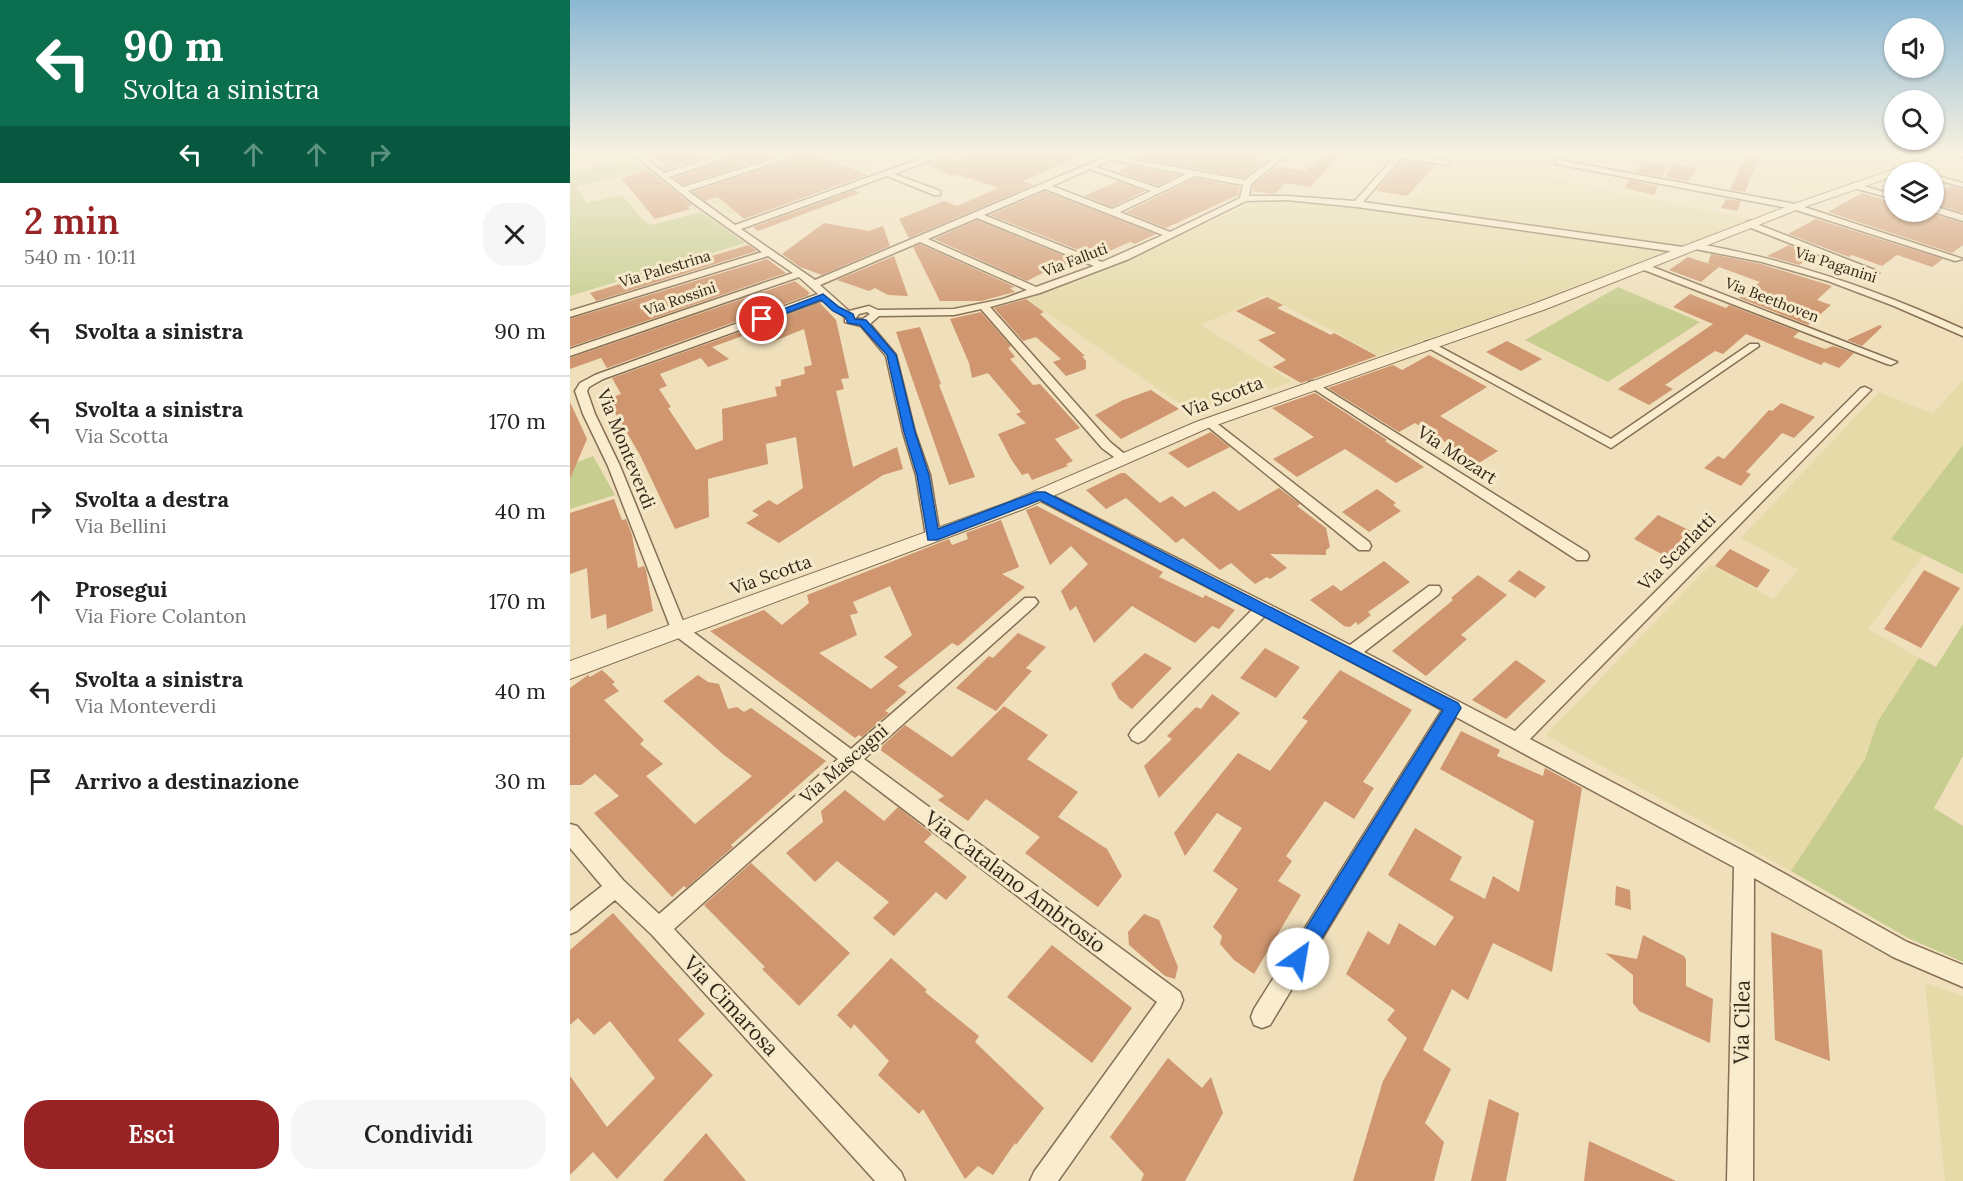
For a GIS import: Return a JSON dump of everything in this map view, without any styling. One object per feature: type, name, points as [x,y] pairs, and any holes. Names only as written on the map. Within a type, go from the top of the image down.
[{"type":"street","points":[[707,207],[814,284],[836,309],[850,316],[851,321],[863,322],[874,317],[876,313]]},
{"type":"street","points":[[736,228],[795,207]]},
{"type":"street","points":[[814,284],[996,207]]},
{"type":"street","points":[[1100,207],[1171,235]]},
{"type":"street","points":[[1113,212],[1123,207]]},
{"type":"street","name":"Via Falluti","points":[[850,316],[864,309],[876,313],[954,312],[984,307],[1037,291],[1103,266],[1228,207]]},
{"type":"street","name":"Via Paganini","points":[[1380,207],[1754,256],[1876,294],[1963,333]]},
{"type":"street","points":[[1795,207],[1958,259]]},
{"type":"street","name":"Via Scotta","points":[[570,670],[1040,495],[1210,422],[1313,384],[1542,306],[1795,207]]},
{"type":"street","points":[[1944,212],[1963,218]]},
{"type":"street","points":[[978,215],[1103,266]]},
{"type":"street","points":[[1749,224],[1874,273]]},
{"type":"street","points":[[921,239],[1037,291]]},
{"type":"street","name":"Via Palestrina","points":[[570,314],[769,253]]},
{"type":"street","name":"Via Beethoven","points":[[1642,266],[1891,362]]},
{"type":"street","name":"Via Rossini","points":[[570,353],[800,274]]},
{"type":"street","name":"Via Monteverdi","points":[[679,630],[615,466],[589,414],[581,391],[584,385],[599,377],[823,296]]},
{"type":"street","points":[[984,307],[1106,445],[1122,459]]},
{"type":"street","points":[[863,322],[891,355],[909,432],[923,475],[933,536]]},
{"type":"street","points":[[1429,344],[1611,444],[1754,346]]},
{"type":"street","name":"Via Mozart","points":[[1313,384],[1582,556]]},
{"type":"street","name":"Via Scarlatti","points":[[1516,742],[1865,390]]},
{"type":"street","points":[[1210,422],[1364,546]]},
{"type":"street","points":[[1040,495],[1351,653],[1744,862],[1900,950],[1963,976]]},
{"type":"street","points":[[1351,653],[1434,590]]},
{"type":"street","name":"Via Mascagni","points":[[659,927],[1030,602]]},
{"type":"street","points":[[1138,735],[1262,609]]},
{"type":"street","name":"Via Catalano Ambrosio","points":[[679,630],[1172,1000],[1043,1181]]},
{"type":"street","points":[[1262,1017],[1453,708]]},
{"type":"street","name":"Via Cimarosa","points":[[570,833],[616,887],[659,927],[892,1181]]},
{"type":"street","name":"Via Cilea","points":[[1740,1181],[1744,862]]},
{"type":"street","points":[[570,924],[616,887]]},
{"type":"shaded area","points":[[720,207],[754,207],[731,215]]},
{"type":"shaded area","points":[[1243,207],[1355,207],[1400,212],[1405,207],[1692,207],[1751,219],[1546,297],[1378,355],[1265,295],[1201,325],[1292,382],[1192,412],[1026,298],[1087,278]]},
{"type":"shaded area","points":[[1963,380],[1963,445],[1891,539],[1924,555],[1868,629],[1919,658],[1878,721],[1865,759],[1791,871],[1546,735],[1711,564],[1773,599],[1799,570],[1741,538],[1879,392],[1933,414]]},
{"type":"shaded area","points":[[1925,983],[1963,996],[1963,1181],[1945,1181]]},
{"type":"green space","points":[[570,207],[632,207],[645,222],[652,225],[701,212],[745,243],[570,296]]},
{"type":"green space","points":[[1618,287],[1700,322],[1608,382],[1525,340]]},
{"type":"green space","points":[[1963,445],[1963,574],[1891,539]]},
{"type":"green space","points":[[593,456],[615,495],[570,509],[570,465]]},
{"type":"green space","points":[[1963,624],[1963,756],[1934,808],[1963,826],[1963,962],[1908,938],[1791,871],[1865,759],[1878,721],[1919,658],[1936,667]]},
{"type":"building","points":[[645,207],[688,207],[690,209],[655,219]]},
{"type":"building","points":[[730,207],[777,207],[744,219]]},
{"type":"building","points":[[807,207],[822,207],[758,231],[753,227]]},
{"type":"building","points":[[929,207],[982,207],[909,238],[899,219]]},
{"type":"building","points":[[1008,207],[1087,207],[1156,234],[1135,244],[1130,242],[1096,257],[990,215]]},
{"type":"building","points":[[1136,207],[1212,207],[1166,228],[1126,212]]},
{"type":"building","points":[[1721,207],[1739,207],[1737,211]]},
{"type":"building","points":[[1837,207],[1884,207],[1884,222],[1944,222],[1944,217],[1963,223],[1963,245],[1952,253],[1828,212]]},
{"type":"building","points":[[1944,207],[1963,207],[1963,213]]},
{"type":"building","points":[[1816,219],[1943,259],[1932,267],[1897,255],[1882,266],[1852,255],[1849,257],[1788,234]]},
{"type":"building","points":[[977,220],[1082,263],[1076,266],[1068,263],[1058,265],[1027,281],[934,239]]},
{"type":"building","points":[[824,223],[869,231],[883,226],[890,246],[822,275],[800,267],[782,254]]},
{"type":"building","points":[[920,244],[1015,287],[1010,288],[1015,292],[981,301],[940,301],[913,247]]},
{"type":"building","points":[[748,245],[757,251],[596,301],[590,293]]},
{"type":"building","points":[[1789,245],[1815,255],[1799,265],[1767,256]]},
{"type":"building","points":[[1711,254],[1761,264],[1832,286],[1817,300],[1831,305],[1808,325],[1739,298],[1760,282],[1708,263]]},
{"type":"building","points":[[894,256],[908,296],[888,295],[875,288],[869,291],[837,280]]},
{"type":"building","points":[[1688,257],[1719,267],[1701,282],[1669,270]]},
{"type":"building","points":[[767,259],[786,273],[570,347],[570,319]]},
{"type":"building","points":[[795,281],[810,293],[809,295],[607,368],[601,358],[570,369],[570,358]]},
{"type":"building","points":[[1690,294],[1726,308],[1729,305],[1799,332],[1793,337],[1825,349],[1833,346],[1854,353],[1839,368],[1824,362],[1821,365],[1746,334],[1723,354],[1715,351],[1665,385],[1673,389],[1649,405],[1618,389],[1713,324],[1673,307]]},
{"type":"building","points":[[1267,297],[1283,305],[1277,308],[1331,335],[1334,333],[1377,356],[1301,383],[1273,367],[1286,360],[1258,340],[1276,333],[1236,311]]},
{"type":"building","points":[[1026,299],[1044,312],[1040,314],[1085,356],[1082,356],[1086,361],[1086,369],[1066,376],[1053,362],[1061,359],[1036,337],[1023,341],[994,308]]},
{"type":"building","points":[[820,303],[836,320],[849,378],[841,379],[844,389],[836,391],[853,467],[897,447],[903,469],[883,475],[779,543],[746,523],[759,515],[752,511],[769,500],[777,505],[803,488],[796,437],[766,444],[768,464],[708,479],[709,517],[675,529],[640,455],[607,399],[621,394],[612,378]],"holes":[[[804,329],[812,365],[804,367],[805,374],[781,380],[781,386],[775,387],[777,396],[722,409],[723,440],[696,450],[668,408],[671,407],[659,389],[667,386],[660,374],[701,358],[708,367],[729,359],[712,347],[759,330],[772,342]]]},
{"type":"building","points":[[981,312],[1011,346],[1008,348],[1015,357],[1010,359],[1033,385],[1040,384],[1080,428],[1055,439],[1073,461],[1066,464],[1068,466],[1032,480],[1028,473],[1022,475],[1011,459],[998,434],[1026,423],[1016,414],[1021,412],[988,373],[972,378],[969,363],[950,319]]},
{"type":"building","points":[[1880,325],[1882,327],[1862,346],[1847,340]]},
{"type":"building","points":[[920,327],[941,384],[939,385],[975,477],[949,485],[896,332]]},
{"type":"building","points":[[1507,341],[1542,359],[1521,371],[1486,352]]},
{"type":"building","points":[[1429,355],[1487,387],[1440,416],[1498,451],[1479,463],[1415,423],[1399,432],[1328,388],[1393,365],[1402,370]]},
{"type":"building","points":[[1151,390],[1179,409],[1121,439],[1095,415],[1123,400]]},
{"type":"building","points":[[1315,393],[1424,467],[1396,483],[1345,449],[1297,477],[1273,459],[1314,437],[1272,408]]},
{"type":"building","points":[[570,402],[587,439],[570,479]]},
{"type":"building","points":[[1781,403],[1815,417],[1794,438],[1782,433],[1746,472],[1751,474],[1741,486],[1704,468],[1718,456],[1724,459],[1769,410],[1772,411]]},
{"type":"building","points":[[1211,432],[1230,447],[1188,468],[1168,453]]},
{"type":"building","points":[[1125,473],[1160,503],[1172,496],[1185,507],[1214,491],[1239,511],[1279,488],[1300,504],[1297,506],[1326,528],[1330,547],[1326,550],[1326,555],[1270,554],[1287,568],[1270,579],[1267,577],[1255,584],[1231,563],[1220,570],[1183,538],[1176,543],[1126,498],[1106,509],[1086,490]]},
{"type":"building","points":[[1377,489],[1396,503],[1393,505],[1401,511],[1369,532],[1342,512]]},
{"type":"building","points":[[614,499],[622,520],[626,519],[632,535],[638,568],[644,566],[646,570],[653,611],[607,629],[606,614],[591,619],[587,568],[570,574],[570,513]]},
{"type":"building","points":[[1037,506],[1163,572],[1159,577],[1203,598],[1205,595],[1235,610],[1219,629],[1212,626],[1195,643],[1132,606],[1094,643],[1076,606],[1070,611],[1061,591],[1088,564],[1071,546],[1050,565],[1026,510]]},
{"type":"building","points":[[1658,515],[1691,531],[1667,557],[1634,539]]},
{"type":"building","points":[[1001,520],[1019,567],[1002,574],[1025,587],[958,646],[952,643],[898,686],[907,692],[885,711],[889,713],[862,737],[859,735],[855,738],[710,631],[764,610],[782,625],[809,603],[807,595],[949,539],[952,545],[968,539],[966,533]],"holes":[[[890,586],[912,635],[884,657],[898,667],[871,689],[819,653],[857,635],[850,615],[858,613],[853,602]]]},
{"type":"building","points":[[1730,549],[1770,570],[1757,588],[1715,566]]},
{"type":"building","points":[[1384,561],[1410,582],[1368,612],[1371,615],[1358,625],[1356,622],[1350,627],[1344,626],[1310,600],[1333,585],[1341,591]]},
{"type":"building","points":[[1519,570],[1546,587],[1535,598],[1508,581]]},
{"type":"building","points":[[1924,570],[1960,588],[1921,648],[1884,629]]},
{"type":"building","points":[[1478,575],[1507,595],[1461,635],[1467,639],[1426,676],[1392,651],[1453,600],[1451,598]]},
{"type":"building","points":[[1018,633],[1046,647],[1026,668],[1032,671],[996,711],[956,688],[989,656],[993,658]]},
{"type":"building","points":[[1265,648],[1300,667],[1276,698],[1240,678]]},
{"type":"building","points":[[1145,653],[1172,668],[1132,709],[1119,699],[1111,684]]},
{"type":"building","points":[[1516,660],[1546,681],[1506,719],[1472,700]]},
{"type":"building","points":[[602,670],[615,682],[612,684],[619,691],[604,700],[644,740],[640,744],[663,764],[646,776],[695,824],[752,776],[724,755],[663,701],[698,675],[708,682],[719,684],[728,709],[737,707],[744,712],[751,708],[826,761],[731,845],[733,847],[686,888],[684,886],[672,897],[594,813],[619,796],[595,774],[581,785],[570,785],[570,688],[588,675],[590,677]]},
{"type":"building","points":[[1340,670],[1412,710],[1363,782],[1374,788],[1354,819],[1325,801],[1286,856],[1292,861],[1278,881],[1301,895],[1254,974],[1234,960],[1220,944],[1222,936],[1213,927],[1238,889],[1213,871],[1242,828],[1217,813],[1185,856],[1174,833],[1238,753],[1270,771],[1308,721],[1302,718]]},
{"type":"building","points":[[1212,694],[1240,713],[1159,798],[1144,766],[1172,739],[1167,736],[1196,707],[1201,709]]},
{"type":"building","points":[[1004,706],[1048,735],[1027,759],[1078,792],[1058,817],[1107,849],[1122,876],[1098,907],[1025,853],[1040,837],[986,799],[968,821],[938,800],[944,796],[879,749],[905,725],[952,757]]},
{"type":"building","points":[[1461,731],[1500,750],[1497,756],[1543,776],[1545,768],[1582,788],[1552,972],[1493,943],[1468,1000],[1452,989],[1423,1050],[1451,1069],[1425,1123],[1444,1142],[1434,1181],[1353,1181],[1383,1081],[1407,1038],[1387,1020],[1395,1010],[1346,974],[1368,931],[1389,945],[1399,923],[1435,946],[1454,917],[1388,875],[1415,828],[1462,857],[1450,880],[1485,899],[1493,876],[1519,892],[1534,821],[1440,769]]},
{"type":"building","points":[[845,790],[884,821],[898,807],[932,834],[924,842],[967,877],[946,900],[936,892],[894,936],[873,918],[889,902],[837,861],[815,882],[786,853],[823,822],[821,811]]},
{"type":"building","points":[[751,863],[850,953],[799,1006],[762,969],[765,967],[704,905]]},
{"type":"building","points":[[1616,886],[1630,890],[1631,910],[1615,905]]},
{"type":"building","points":[[613,913],[705,1014],[678,1040],[713,1075],[617,1179],[593,1152],[570,1175],[570,1076],[607,1127],[655,1078],[610,1021],[594,1035],[578,1018],[570,1025],[570,950]]},
{"type":"building","points":[[1144,914],[1159,920],[1178,967],[1175,979],[1165,976],[1129,945],[1128,932]]},
{"type":"building","points":[[1771,932],[1822,950],[1830,1061],[1775,1040]]},
{"type":"building","points":[[1643,935],[1684,956],[1686,986],[1713,999],[1710,1043],[1639,1011],[1633,1003],[1633,975],[1605,953],[1637,959]]},
{"type":"building","points":[[1052,945],[1132,1008],[1092,1063],[1007,997]]},
{"type":"building","points":[[891,958],[927,990],[925,992],[979,1036],[975,1042],[1044,1108],[1016,1145],[1015,1143],[993,1175],[978,1166],[965,1179],[923,1109],[919,1114],[878,1075],[889,1061],[854,1024],[851,1029],[837,1015]]},
{"type":"building","points":[[1168,1058],[1202,1088],[1211,1077],[1223,1113],[1185,1181],[1141,1181],[1144,1174],[1110,1137]]},
{"type":"building","points":[[1489,1099],[1519,1113],[1506,1181],[1471,1181]]},
{"type":"building","points":[[706,1133],[746,1181],[663,1181]]},
{"type":"building","points":[[1589,1141],[1676,1181],[1584,1181]]},
{"type":"route","points":[[762,319],[823,296],[836,309],[850,316],[849,320],[863,322],[891,355],[899,379],[909,432],[923,475],[933,536],[1040,495],[1351,653],[1453,708],[1298,959]]}]
